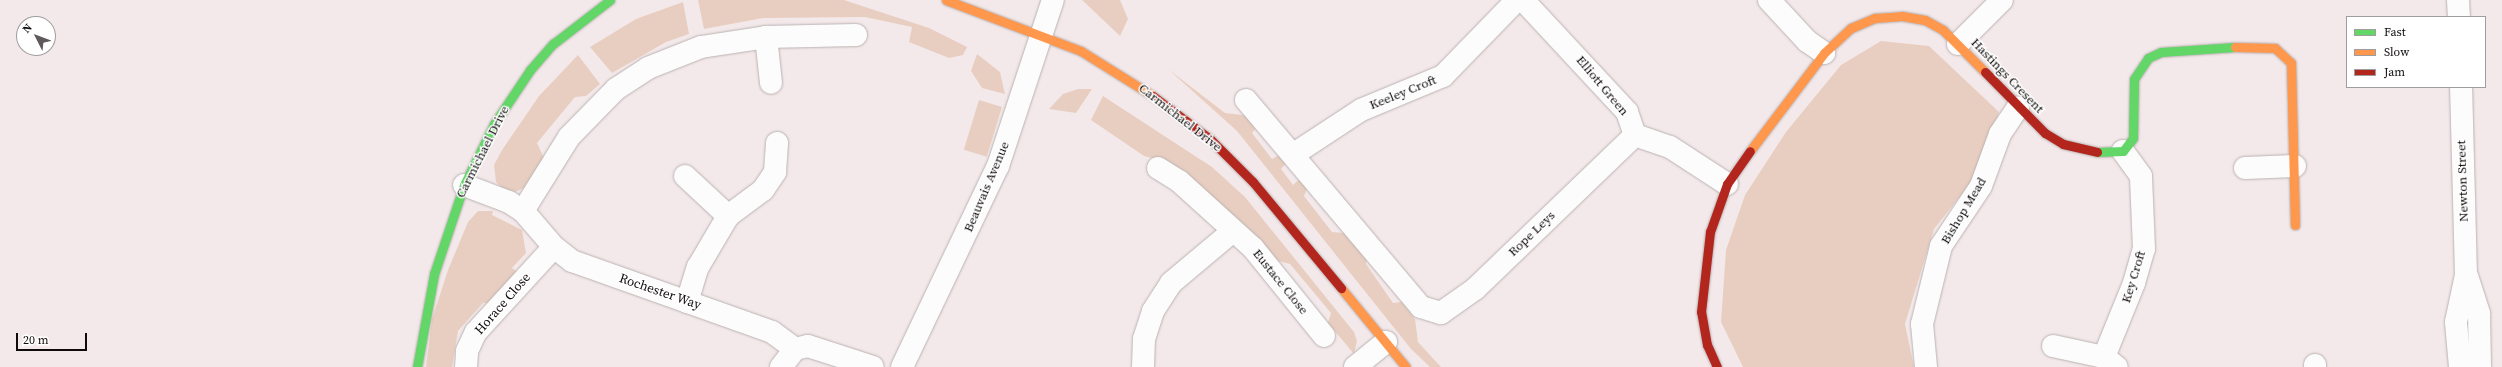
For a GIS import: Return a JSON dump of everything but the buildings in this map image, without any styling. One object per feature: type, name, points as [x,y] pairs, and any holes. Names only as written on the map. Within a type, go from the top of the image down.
[{"type":"street","name":"Carmichael Drive","points":[[417,367],[434,274],[464,185],[494,124],[530,70],[553,44],[610,0]]},
{"type":"street","name":"Carmichael Drive","points":[[946,0],[1044,35],[1081,51],[1136,83],[1210,139],[1252,182],[1406,367]]},
{"type":"street","name":"Beauvais Avenue","points":[[902,367],[998,166],[1044,35],[1053,0]]},
{"type":"street","name":"Keeley Croft","points":[[1294,154],[1361,110],[1443,76],[1517,0]]},
{"type":"street","name":"Elliott Green","points":[[1524,0],[1627,112],[1635,135]]},
{"type":"street","points":[[1769,0],[1808,41],[1824,53]]},
{"type":"street","points":[[1958,44],[2002,0]]},
{"type":"street","points":[[2458,0],[2459,16]]},
{"type":"street","name":"Hastings Cresent","points":[[1717,367],[1707,345],[1702,312],[1710,232],[1727,184],[1764,130],[1824,53],[1851,28],[1875,18],[1902,16],[1925,20],[1944,30],[2018,107],[2063,144],[2108,154],[2123,151]]},
{"type":"street","points":[[523,211],[569,137],[616,89],[648,68],[701,47],[766,37],[856,35]]},
{"type":"street","points":[[766,37],[770,83]]},
{"type":"street","points":[[2123,151],[2136,128],[2134,79],[2148,58],[2161,52],[2263,46],[2275,48],[2291,63],[2296,225]]},
{"type":"street","name":"Newton Street","points":[[2460,367],[2456,322],[2466,275],[2461,88]]},
{"type":"street","points":[[1246,100],[1294,154]]},
{"type":"street","name":"Bishop Mead","points":[[1926,367],[1922,324],[1942,246],[1981,186],[2000,134],[2018,107]]},
{"type":"street","points":[[1635,135],[1670,147],[1727,184]]},
{"type":"street","name":"Rope Leys","points":[[1294,154],[1420,307],[1441,313],[1475,289],[1635,135]]},
{"type":"street","points":[[687,302],[698,267],[728,216],[762,190],[776,172],[777,143]]},
{"type":"street","name":"Key Croft","points":[[2110,362],[2144,249],[2141,176],[2123,151]]},
{"type":"street","points":[[2245,168],[2295,166]]},
{"type":"street","name":"Eustace Close","points":[[1158,168],[1179,181],[1253,248],[1324,336]]},
{"type":"street","points":[[685,176],[728,216]]},
{"type":"street","name":"Rochester Way","points":[[464,185],[509,202],[523,211],[554,248],[572,261],[772,332],[795,349]]},
{"type":"street","points":[[1143,367],[1144,339],[1153,310],[1171,283],[1233,231]]},
{"type":"street","name":"Horace Close","points":[[466,367],[467,351],[476,332],[554,248]]},
{"type":"street","name":"Newton Street","points":[[2466,275],[2479,314],[2480,367]]},
{"type":"street","points":[[1355,367],[1386,342]]},
{"type":"street","points":[[781,367],[795,349],[808,346],[873,367]]},
{"type":"street","points":[[2053,346],[2110,362]]},
{"type":"shaded area","points":[[698,0],[844,0],[929,28],[967,47],[963,55],[949,58],[909,42],[912,27],[865,17],[763,18],[704,29]]},
{"type":"shaded area","points":[[1082,0],[1120,0],[1128,19],[1120,36]]},
{"type":"shaded area","points":[[683,2],[689,34],[666,42],[612,73],[590,47],[636,19]]},
{"type":"shaded area","points":[[1881,41],[1929,46],[1999,112],[1976,176],[1934,229],[1905,324],[1914,367],[1743,367],[1721,322],[1726,250],[1745,195],[1786,132],[1841,65]]},
{"type":"shaded area","points":[[977,54],[1000,72],[1005,94],[982,88],[971,71]]},
{"type":"shaded area","points":[[578,55],[600,84],[586,96],[575,97],[537,143],[544,158],[524,188],[515,192],[502,188],[496,182],[494,165],[502,150],[539,96]]},
{"type":"shaded area","points":[[1168,69],[1225,113],[1250,116],[1259,124],[1252,133],[1272,159],[1281,154],[1288,161],[1281,169],[1293,185],[1302,177],[1309,184],[1304,196],[1332,232],[1355,234],[1368,251],[1366,264],[1393,303],[1402,302],[1415,319],[1418,342],[1441,367],[1430,367],[1411,349],[1237,131]]},
{"type":"shaded area","points":[[1078,89],[1092,89],[1076,113],[1049,109],[1063,94]]},
{"type":"shaded area","points":[[1103,96],[1212,167],[1245,197],[1354,332],[1357,341],[1354,354],[1328,323],[1331,313],[1290,264],[1278,261],[1189,176],[1165,161],[1144,156],[1091,120]]},
{"type":"shaded area","points":[[979,100],[1002,107],[987,157],[964,150]]},
{"type":"shaded area","points":[[478,211],[493,211],[492,215],[522,230],[526,253],[512,268],[519,273],[493,303],[483,303],[458,331],[452,367],[426,367],[432,319],[448,270],[468,222]]},
{"type":"traffic: fast","points":[[417,367],[434,274],[464,185],[494,124],[530,70],[553,44],[610,0]]},
{"type":"traffic: fast","points":[[2097,152],[2123,151],[2133,138],[2134,79],[2148,58],[2161,52],[2235,47]]},
{"type":"traffic: slow","points":[[946,0],[1081,51],[1153,96]]},
{"type":"traffic: slow","points":[[1750,151],[1824,53],[1851,28],[1875,18],[1902,16],[1925,20],[1943,30],[1985,72]]},
{"type":"traffic: slow","points":[[2235,47],[2275,48],[2291,63],[2295,225]]},
{"type":"traffic: slow","points":[[1341,288],[1406,367]]},
{"type":"traffic: jam","points":[[1985,72],[2045,133],[2063,144],[2097,152]]},
{"type":"traffic: jam","points":[[1153,96],[1210,139],[1253,182],[1341,288]]},
{"type":"traffic: jam","points":[[1717,367],[1707,345],[1701,312],[1710,232],[1727,184],[1750,151]]}]
